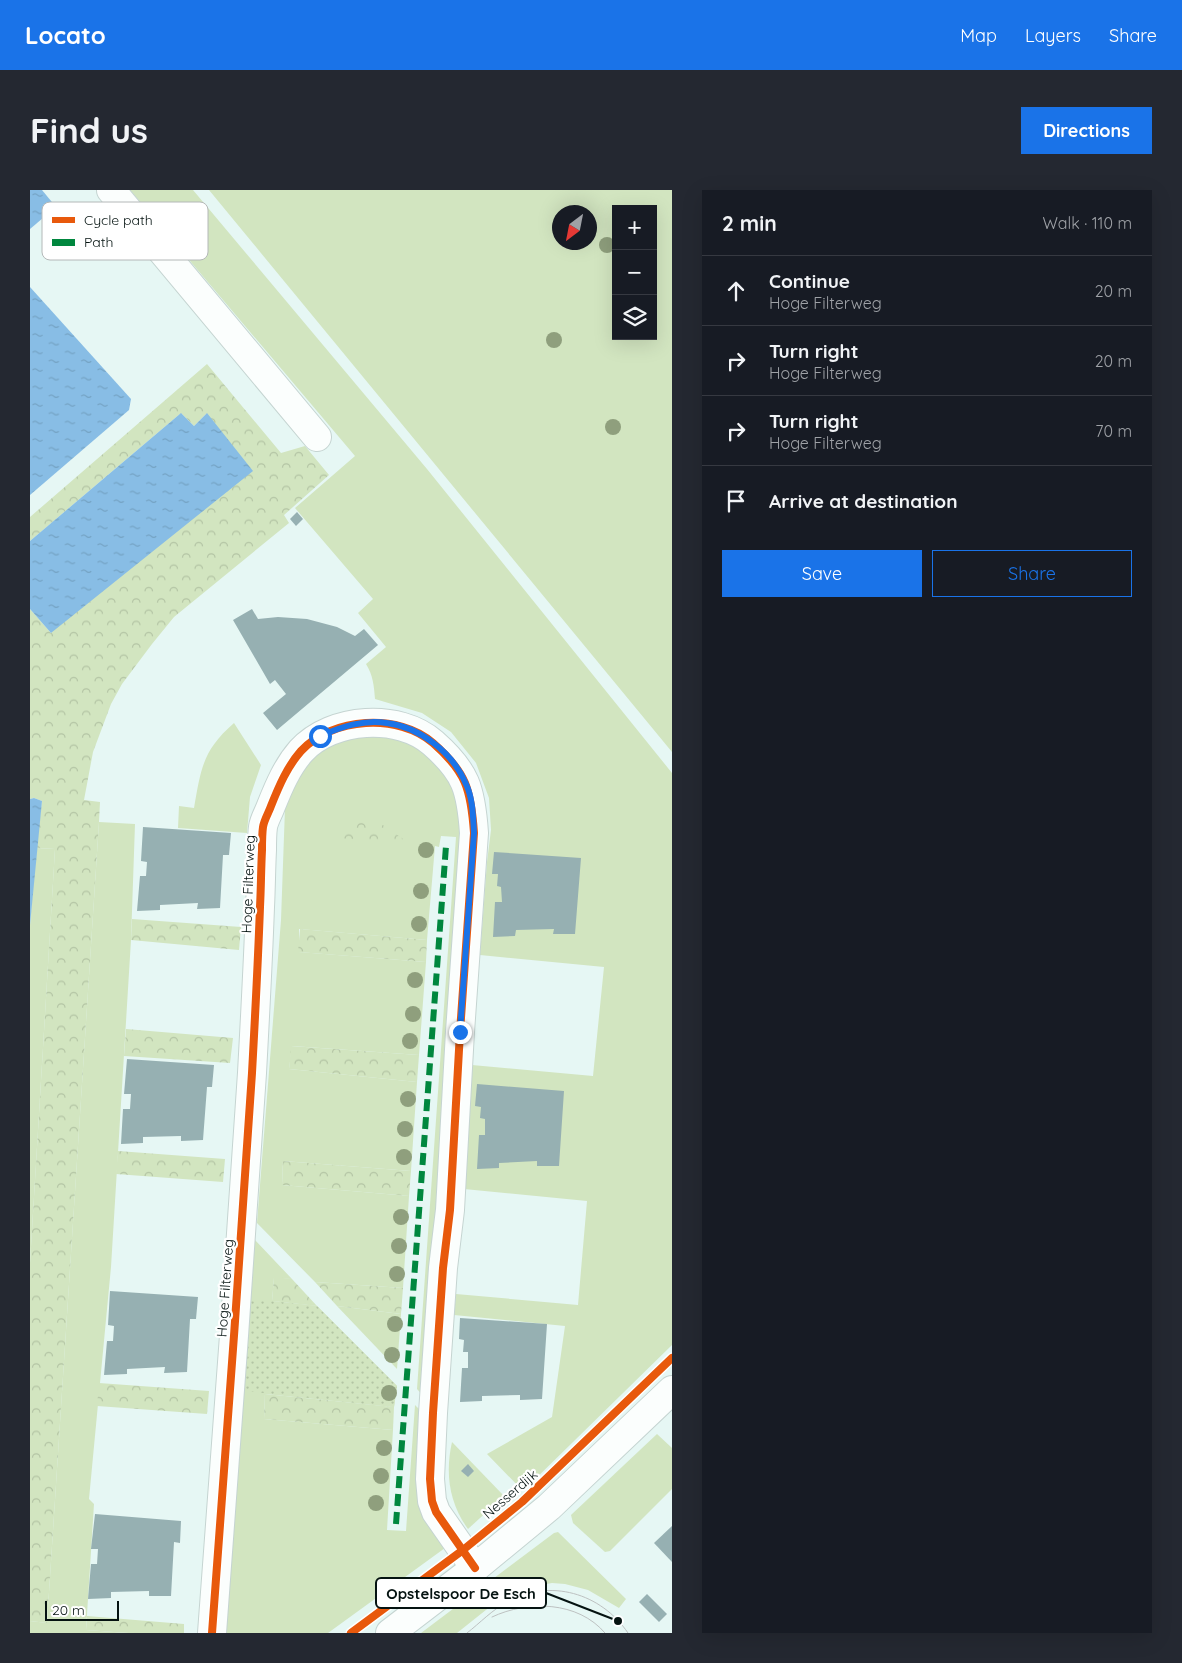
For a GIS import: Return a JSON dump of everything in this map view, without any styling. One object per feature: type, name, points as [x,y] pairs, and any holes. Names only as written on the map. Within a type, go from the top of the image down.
[{"type":"street","points":[[111,190],[121,202]]},
{"type":"street","points":[[169,260],[317,437]]},
{"type":"street","name":"Hoge Filterweg","points":[[212,1633],[243,1212],[257,977],[263,826],[283,775],[303,749],[320,736],[336,729],[357,724],[386,722],[407,728],[428,739],[456,767],[466,783],[472,800],[474,833],[450,1210],[443,1268],[433,1413],[430,1484],[432,1501],[436,1512],[475,1568]]},
{"type":"street","points":[[390,1633],[475,1568],[549,1507],[672,1390]]},
{"type":"green space","points":[[130,190],[193,190],[203,202],[140,202]]},
{"type":"green space","points":[[209,190],[672,190],[672,752]]},
{"type":"green space","points":[[208,208],[427,469],[672,773],[672,1345],[523,1491],[487,1454],[552,1417],[565,1326],[454,1315],[456,1294],[578,1305],[587,1201],[464,1189],[472,1065],[593,1076],[604,967],[480,955],[491,830],[489,798],[476,763],[451,732],[422,713],[375,699],[372,676],[366,664],[386,647],[358,613],[373,599],[295,508],[355,456],[189,260],[208,260]]},
{"type":"green space","points":[[207,364],[281,453],[305,446],[329,475],[284,515],[289,523],[174,617],[122,684],[111,704],[93,752],[84,800],[100,802],[99,822],[47,1623],[30,1621],[30,1263],[55,849],[36,848],[42,801],[34,798],[30,799],[30,609],[51,633],[207,413],[194,426],[181,413],[30,541],[30,517]]},
{"type":"green space","points":[[234,723],[261,765],[250,797],[247,833],[178,828],[179,806],[194,808],[205,761],[216,742]]},
{"type":"green space","points":[[370,734],[400,740],[437,758],[454,779],[466,833],[425,1398],[417,1389],[456,837],[441,836],[439,847],[435,846],[427,940],[299,929],[299,952],[426,962],[419,1055],[292,1046],[289,1069],[417,1082],[411,1171],[283,1161],[282,1185],[409,1196],[403,1288],[315,1282],[257,1223],[281,920],[285,808],[292,787],[298,777],[311,759],[319,752],[339,740]]},
{"type":"green space","points":[[360,819],[374,819],[409,843],[335,838]]},
{"type":"green space","points":[[99,822],[135,824],[131,940],[111,1267],[89,1499],[94,1504],[86,1630],[128,1633],[30,1633],[30,1621],[47,1623]]},
{"type":"green space","points":[[36,848],[55,849],[30,1263],[30,925]]},
{"type":"green space","points":[[132,919],[241,927],[239,950],[131,940]]},
{"type":"green space","points":[[300,929],[427,940],[426,962],[298,952]]},
{"type":"green space","points":[[126,1029],[233,1038],[230,1063],[124,1056]]},
{"type":"green space","points":[[291,1046],[419,1055],[417,1082],[289,1069]]},
{"type":"green space","points":[[118,1151],[225,1159],[223,1182],[116,1174]]},
{"type":"green space","points":[[283,1161],[411,1171],[409,1196],[282,1185]]},
{"type":"green space","points":[[255,1240],[292,1279],[274,1278],[272,1301],[317,1306],[397,1386],[394,1407],[265,1394],[264,1419],[393,1430],[387,1530],[406,1531],[415,1405],[424,1414],[445,1548],[328,1633],[224,1633]]},
{"type":"green space","points":[[274,1277],[292,1279],[317,1306],[272,1301]]},
{"type":"green space","points":[[315,1282],[403,1288],[401,1314],[337,1306]]},
{"type":"green space","points":[[251,1299],[317,1306],[397,1386],[394,1407],[244,1391]]},
{"type":"green space","points":[[337,1306],[401,1314],[397,1369]]},
{"type":"green space","points":[[99,1383],[209,1391],[207,1414],[97,1406]]},
{"type":"green space","points":[[265,1394],[394,1407],[393,1430],[264,1419]]},
{"type":"green space","points":[[657,1434],[672,1448],[672,1489],[610,1551],[605,1552],[573,1523],[571,1515]]},
{"type":"green space","points":[[452,1442],[504,1496],[468,1529],[456,1509],[450,1487],[449,1465]]},
{"type":"green space","points":[[558,1532],[626,1599],[619,1608],[588,1590],[552,1583],[518,1589],[506,1594],[457,1633],[421,1633],[554,1533]]},
{"type":"green space","points":[[87,1616],[184,1624],[184,1633],[128,1633],[86,1630]]},
{"type":"water","points":[[30,190],[42,190],[52,202],[42,202],[42,219],[30,229]]},
{"type":"water","points":[[30,287],[131,399],[129,410],[30,495]]},
{"type":"water","points":[[181,413],[194,426],[207,413],[253,471],[51,633],[30,609],[30,541]]},
{"type":"water","points":[[34,798],[42,801],[30,925],[30,799]]},
{"type":"building","points":[[297,512],[303,519],[296,526],[290,519]]},
{"type":"building","points":[[252,609],[258,619],[278,617],[307,619],[337,627],[355,636],[364,629],[378,645],[277,730],[263,713],[286,694],[275,680],[270,684],[233,620]]},
{"type":"building","points":[[143,827],[231,833],[229,855],[223,855],[220,908],[197,909],[198,903],[160,905],[160,910],[137,911],[140,876],[146,876],[147,862],[141,861]]},
{"type":"building","points":[[494,852],[581,858],[575,934],[553,934],[554,929],[516,930],[515,936],[493,937],[495,902],[502,902],[501,887],[497,886],[498,874],[492,874]]},
{"type":"building","points":[[127,1059],[214,1065],[212,1087],[207,1087],[203,1140],[181,1141],[181,1136],[143,1137],[143,1143],[121,1144],[123,1109],[130,1109],[131,1094],[124,1094]]},
{"type":"building","points":[[477,1084],[564,1091],[559,1166],[537,1166],[537,1161],[499,1163],[499,1168],[477,1169],[479,1135],[485,1135],[485,1119],[480,1118],[481,1107],[475,1106]]},
{"type":"building","points":[[110,1291],[198,1297],[196,1319],[190,1319],[187,1372],[164,1373],[165,1367],[127,1369],[127,1374],[104,1375],[107,1341],[113,1341],[114,1326],[108,1325]]},
{"type":"building","points":[[460,1318],[547,1324],[542,1399],[520,1400],[520,1395],[482,1396],[482,1401],[460,1402],[462,1368],[468,1368],[468,1352],[463,1352],[464,1340],[459,1339]]},
{"type":"building","points":[[468,1464],[474,1471],[468,1477],[461,1471]]},
{"type":"building","points":[[95,1514],[181,1521],[180,1543],[174,1542],[171,1596],[149,1596],[149,1591],[111,1592],[111,1598],[88,1599],[91,1564],[97,1564],[98,1549],[91,1549]]},
{"type":"building","points":[[672,1526],[672,1562],[654,1543]]},
{"type":"building","points":[[647,1594],[667,1614],[659,1622],[639,1602]]},
{"type":"tram line","points":[[467,1633],[507,1602],[523,1595],[540,1591],[557,1591],[589,1599],[617,1619],[628,1633]]},
{"type":"tram line","points":[[492,1617],[506,1611],[536,1606],[567,1609],[594,1622],[605,1633]]},
{"type":"marked path","points":[[396,1524],[446,846]]},
{"type":"cycle path","points":[[212,1633],[252,1073],[263,827],[277,791],[301,751],[314,740],[330,731],[366,723],[384,723],[402,727],[419,733],[433,743],[453,763],[465,782],[473,818],[474,833],[450,1210],[443,1268],[430,1479],[432,1501],[436,1512],[475,1568]]},
{"type":"cycle path","name":"Nesserdijk","points":[[351,1633],[463,1550],[522,1502],[672,1358]]},
{"type":"place","name":"Opstelspoor De Esch","points":[[618,1621]]},
{"type":"route","points":[[320,736],[336,729],[357,724],[386,722],[407,728],[428,739],[444,753],[466,783],[472,800],[474,833],[460,1032]]}]
